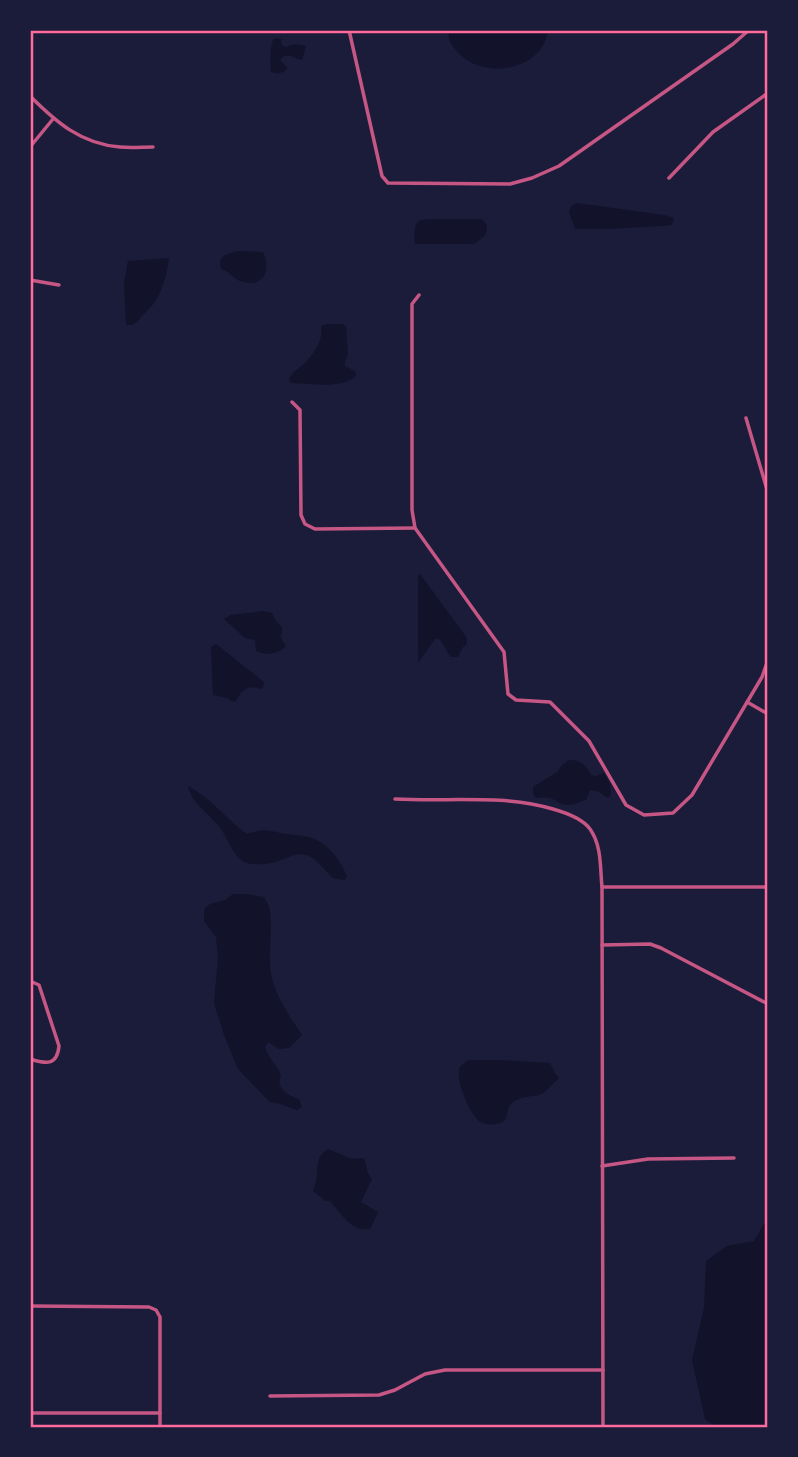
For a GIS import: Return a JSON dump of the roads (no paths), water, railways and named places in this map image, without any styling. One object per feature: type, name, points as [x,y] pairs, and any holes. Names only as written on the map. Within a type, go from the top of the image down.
[{"type":"street","points":[[349,30],[382,176],[388,183],[510,184],[559,166],[749,30]]},
{"type":"street","points":[[669,178],[713,132],[768,93]]},
{"type":"street","points":[[30,96],[53,119],[74,133],[97,143],[120,147],[153,147]]},
{"type":"street","points":[[30,147],[53,119]]},
{"type":"street","points":[[30,280],[59,285]]},
{"type":"street","points":[[419,295],[412,304],[412,510],[415,528],[504,652],[508,694],[516,700],[550,702],[589,741],[626,805],[644,815],[673,813],[692,795],[762,677],[768,660]]},
{"type":"street","points":[[292,402],[300,410],[301,515],[305,524],[315,528],[415,528]]},
{"type":"street","points":[[746,418],[768,493]]},
{"type":"street","points":[[747,702],[768,714]]},
{"type":"street","points":[[395,799],[510,801],[543,807],[575,817],[589,827],[597,841],[602,887],[603,1427]]},
{"type":"street","points":[[602,887],[768,887]]},
{"type":"street","points":[[602,945],[650,944],[768,1004]]},
{"type":"street","points":[[30,981],[38,985],[59,1045],[58,1055],[53,1061],[43,1063],[30,1059]]},
{"type":"street","points":[[602,1166],[648,1159],[734,1158]]},
{"type":"street","points":[[30,1306],[149,1307],[156,1310],[160,1317],[160,1427]]},
{"type":"street","points":[[270,1396],[379,1395],[425,1374],[445,1370],[603,1370]]},
{"type":"street","points":[[30,1413],[160,1413]]}]
